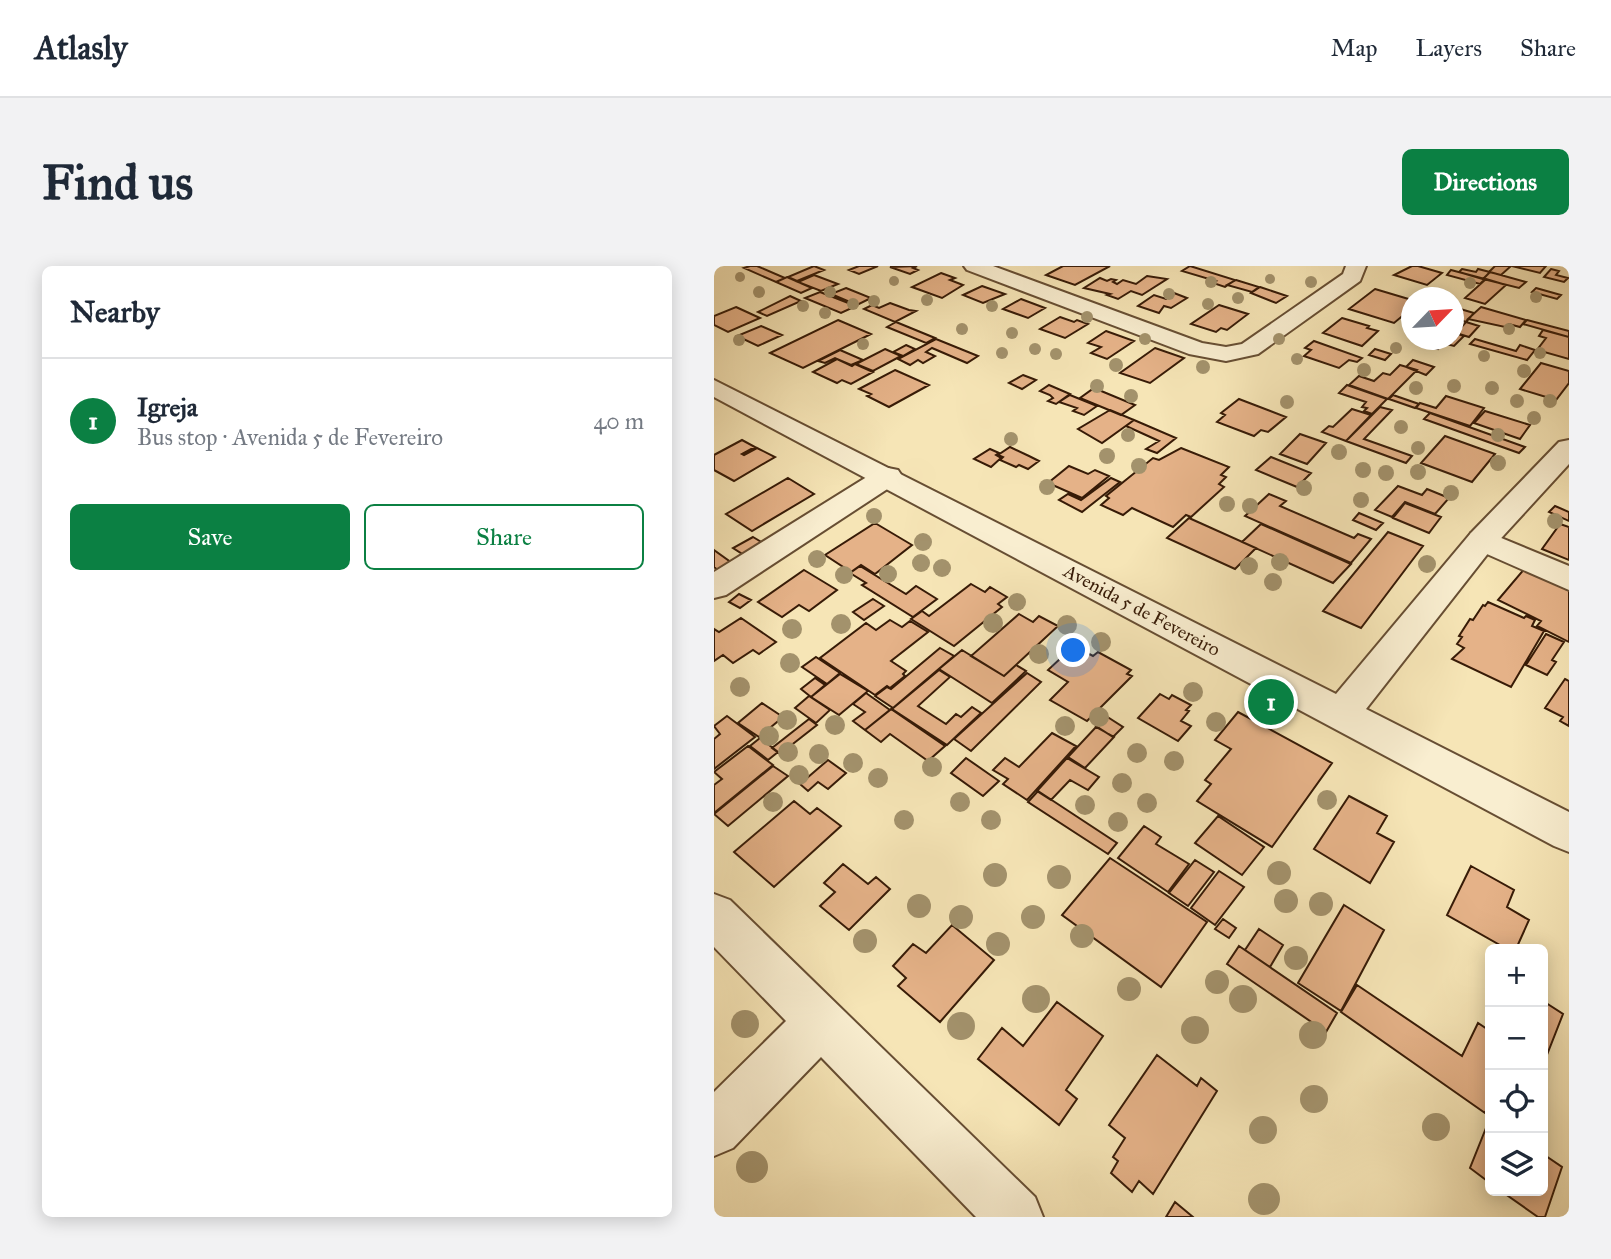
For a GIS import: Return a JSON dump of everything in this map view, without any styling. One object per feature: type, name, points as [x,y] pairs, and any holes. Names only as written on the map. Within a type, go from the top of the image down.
[{"type":"street","points":[[974,266],[1197,349],[1226,354],[1250,349],[1353,277],[1356,266]]},
{"type":"street","name":"Avenida 5 de Fevereiro","points":[[714,387],[1569,833]]},
{"type":"street","points":[[1340,713],[1482,540],[1569,448]]},
{"type":"street","points":[[714,587],[888,476]]},
{"type":"street","points":[[1482,540],[1569,579]]},
{"type":"street","points":[[714,915],[1014,1217]]},
{"type":"street","points":[[714,1129],[821,1021]]},
{"type":"building","points":[[757,266],[785,278],[776,282],[744,268]]},
{"type":"building","points":[[814,266],[824,270],[797,281],[788,277]]},
{"type":"building","points":[[859,266],[878,266],[859,274],[849,270]]},
{"type":"building","points":[[917,266],[913,268],[918,270],[910,274],[890,267]]},
{"type":"building","points":[[1063,266],[1110,266],[1075,285],[1046,275]]},
{"type":"building","points":[[1190,266],[1235,280],[1225,287],[1213,283],[1216,281],[1182,271]]},
{"type":"building","points":[[1412,266],[1442,273],[1427,285],[1394,275]]},
{"type":"building","points":[[1495,266],[1511,266],[1501,275],[1489,272]]},
{"type":"building","points":[[1512,266],[1546,266],[1540,273]]},
{"type":"building","points":[[1462,269],[1490,272],[1483,279],[1459,272]]},
{"type":"building","points":[[1551,269],[1559,271],[1556,275],[1568,278],[1564,282],[1544,277]]},
{"type":"building","points":[[1451,270],[1485,279],[1480,284],[1447,275]]},
{"type":"building","points":[[1490,272],[1526,282],[1519,288],[1483,279]]},
{"type":"building","points":[[941,273],[955,278],[950,280],[963,285],[942,298],[912,287]]},
{"type":"building","points":[[814,275],[838,284],[821,291],[798,282]]},
{"type":"building","points":[[1147,276],[1167,279],[1142,295],[1131,291],[1118,299],[1107,295],[1110,294],[1084,288],[1100,278],[1107,281],[1116,280],[1113,282],[1117,284],[1123,280],[1136,284]]},
{"type":"building","points":[[787,277],[812,288],[801,293],[776,282]]},
{"type":"building","points":[[1486,279],[1506,285],[1485,304],[1465,298]]},
{"type":"building","points":[[1236,280],[1259,287],[1252,292],[1227,285]]},
{"type":"building","points":[[982,286],[1005,294],[983,303],[963,295]]},
{"type":"building","points":[[1260,287],[1287,296],[1276,303],[1251,293]]},
{"type":"building","points":[[846,288],[871,298],[857,305],[831,294]]},
{"type":"building","points":[[1536,288],[1561,295],[1557,299],[1532,292]]},
{"type":"building","points":[[1375,289],[1401,297],[1401,317],[1394,323],[1349,309]]},
{"type":"building","points":[[820,292],[856,306],[841,313],[805,298]]},
{"type":"building","points":[[1174,293],[1187,298],[1171,308],[1164,306],[1159,313],[1138,306],[1154,295],[1166,299]]},
{"type":"building","points":[[790,296],[801,301],[767,316],[758,312]]},
{"type":"building","points":[[1021,299],[1045,308],[1028,318],[1003,309]]},
{"type":"building","points":[[890,303],[916,311],[895,322],[864,309],[872,305],[879,308]]},
{"type":"building","points":[[1219,305],[1248,314],[1227,330],[1221,328],[1216,332],[1191,324]]},
{"type":"building","points":[[736,307],[760,318],[728,332],[714,325],[714,316]]},
{"type":"building","points":[[1481,307],[1526,320],[1520,327],[1509,324],[1505,327],[1468,319]]},
{"type":"building","points":[[1464,310],[1474,313],[1464,321]]},
{"type":"building","points":[[1060,317],[1088,324],[1065,338],[1040,329]]},
{"type":"building","points":[[1342,318],[1378,331],[1362,346],[1323,333]]},
{"type":"building","points":[[838,320],[871,334],[803,368],[770,353]]},
{"type":"building","points":[[1527,320],[1569,331],[1569,337],[1523,324]]},
{"type":"building","points":[[896,322],[935,338],[926,343],[887,327]]},
{"type":"building","points":[[1466,322],[1479,326],[1469,337],[1464,335]]},
{"type":"building","points":[[761,326],[782,335],[758,346],[737,336]]},
{"type":"building","points":[[1543,330],[1569,337],[1569,359],[1537,350],[1546,338],[1539,336]]},
{"type":"building","points":[[1106,331],[1134,341],[1107,359],[1091,353],[1101,347],[1088,343]]},
{"type":"building","points":[[936,339],[978,356],[967,363],[932,348],[926,352],[935,356],[923,363],[918,360],[910,365],[898,359]]},
{"type":"building","points":[[1475,339],[1516,351],[1520,345],[1535,350],[1527,360],[1470,344]]},
{"type":"building","points":[[1314,341],[1362,358],[1357,362],[1349,360],[1339,368],[1304,356],[1311,350],[1305,348]]},
{"type":"building","points":[[906,345],[915,349],[903,356],[893,352]]},
{"type":"building","points":[[1155,348],[1184,358],[1150,383],[1120,373]]},
{"type":"building","points":[[885,349],[901,356],[873,371],[856,364]]},
{"type":"building","points":[[1375,349],[1391,354],[1385,360],[1369,355]]},
{"type":"building","points":[[840,350],[863,360],[851,365],[835,358],[825,363],[818,361]]},
{"type":"building","points":[[837,359],[873,372],[851,384],[842,380],[837,383],[813,372]]},
{"type":"building","points":[[1413,360],[1434,367],[1426,375],[1406,367]]},
{"type":"building","points":[[1541,363],[1569,371],[1569,383],[1556,400],[1520,389]]},
{"type":"building","points":[[1400,365],[1417,370],[1388,399],[1349,385],[1359,376],[1374,381],[1383,373],[1390,375]]},
{"type":"building","points":[[895,370],[929,385],[889,407],[859,389]]},
{"type":"building","points":[[1023,375],[1036,380],[1022,389],[1009,383]]},
{"type":"building","points":[[1049,385],[1070,394],[1056,404],[1048,401],[1053,398],[1040,391]]},
{"type":"building","points":[[1347,385],[1387,399],[1372,414],[1364,411],[1367,408],[1362,407],[1366,402],[1339,393]]},
{"type":"building","points":[[1094,388],[1135,405],[1121,415],[1080,398]]},
{"type":"building","points":[[1070,395],[1097,406],[1084,415],[1073,411],[1077,408],[1059,402]]},
{"type":"building","points":[[1393,395],[1419,404],[1415,408],[1389,399]]},
{"type":"building","points":[[1446,396],[1484,408],[1470,426],[1416,408],[1420,403],[1436,408]]},
{"type":"building","points":[[1239,399],[1286,417],[1268,432],[1261,430],[1254,436],[1217,422],[1225,415],[1221,413]]},
{"type":"building","points":[[1380,407],[1392,410],[1364,439],[1412,456],[1406,463],[1346,441]]},
{"type":"building","points":[[1352,409],[1371,415],[1346,441],[1322,432],[1329,426],[1333,427]]},
{"type":"building","points":[[1110,410],[1134,420],[1102,443],[1078,429]]},
{"type":"building","points":[[1485,411],[1530,425],[1520,439],[1474,423]]},
{"type":"building","points":[[1430,413],[1525,447],[1519,453],[1424,419]]},
{"type":"building","points":[[1134,420],[1176,438],[1157,453],[1146,449],[1159,441],[1126,426]]},
{"type":"building","points":[[1300,434],[1326,443],[1307,464],[1280,454]]},
{"type":"building","points":[[1445,436],[1495,454],[1472,482],[1421,463]]},
{"type":"building","points":[[742,440],[755,447],[742,454],[757,448],[775,457],[734,481],[714,470],[714,455]]},
{"type":"building","points":[[1010,447],[1039,461],[1028,469],[1000,460],[1003,457],[998,455]]},
{"type":"building","points":[[1181,448],[1229,467],[1221,475],[1226,477],[1219,484],[1224,487],[1191,517],[1186,515],[1173,527],[1132,508],[1123,515],[1101,505],[1109,498],[1106,496],[1153,458],[1159,460]]},
{"type":"building","points":[[990,449],[999,453],[996,455],[1001,458],[991,467],[974,459]]},
{"type":"building","points":[[1271,457],[1311,473],[1297,487],[1256,470]]},
{"type":"building","points":[[1069,466],[1088,474],[1095,470],[1109,476],[1082,498],[1048,483]]},
{"type":"building","points":[[788,478],[814,494],[752,531],[726,514]]},
{"type":"building","points":[[1111,478],[1120,482],[1082,512],[1059,500],[1068,494],[1081,500]]},
{"type":"building","points":[[1398,486],[1422,495],[1427,489],[1449,498],[1435,514],[1405,502],[1392,517],[1375,510]]},
{"type":"building","points":[[1269,494],[1286,501],[1280,506],[1354,538],[1358,534],[1371,539],[1351,563],[1245,516]]},
{"type":"building","points":[[1405,503],[1441,517],[1429,533],[1393,518]]},
{"type":"building","points":[[1555,506],[1569,512],[1569,521],[1549,512]]},
{"type":"building","points":[[1359,513],[1383,523],[1376,530],[1353,520]]},
{"type":"building","points":[[1189,518],[1256,548],[1235,569],[1167,538]]},
{"type":"building","points":[[875,523],[912,545],[875,574],[861,565],[851,572],[825,555]]},
{"type":"building","points":[[1261,524],[1351,564],[1333,583],[1242,542]]},
{"type":"building","points":[[1560,524],[1569,527],[1569,560],[1542,549]]},
{"type":"building","points":[[1388,532],[1423,546],[1361,628],[1323,611]]},
{"type":"building","points":[[753,537],[763,543],[744,555],[733,548]]},
{"type":"building","points":[[714,550],[732,563],[719,571],[714,567]]},
{"type":"building","points":[[860,566],[906,594],[916,586],[937,599],[913,617],[862,585],[866,583],[850,573]]},
{"type":"building","points":[[1526,567],[1569,588],[1569,642],[1537,626],[1541,621],[1498,600]]},
{"type":"building","points":[[804,570],[837,590],[809,611],[799,605],[782,617],[758,602]]},
{"type":"building","points":[[971,584],[985,592],[990,587],[1007,597],[998,604],[1002,607],[954,646],[911,619],[922,611],[929,616]]},
{"type":"building","points":[[739,594],[751,600],[740,608],[729,602]]},
{"type":"building","points":[[873,599],[884,606],[864,620],[853,612]]},
{"type":"building","points":[[1488,602],[1535,620],[1532,626],[1544,631],[1511,687],[1452,659],[1464,648],[1457,644],[1462,637],[1459,636],[1470,619],[1473,620]]},
{"type":"building","points":[[1019,614],[1033,622],[1039,616],[1058,626],[1004,676],[971,656]]},
{"type":"building","points":[[741,618],[776,642],[759,654],[753,650],[733,663],[723,655],[714,661],[714,629],[719,632]]},
{"type":"building","points":[[890,620],[902,627],[910,621],[928,632],[891,661],[906,671],[903,674],[905,676],[890,688],[887,686],[875,695],[820,658],[866,623],[876,630]]},
{"type":"building","points":[[1546,634],[1564,642],[1552,660],[1556,662],[1547,675],[1526,665]]},
{"type":"building","points":[[940,648],[954,656],[893,708],[875,696],[887,687],[891,689]]},
{"type":"building","points":[[962,650],[1004,676],[1016,665],[1026,671],[992,703],[939,669]]},
{"type":"building","points":[[1082,650],[1093,656],[1098,652],[1131,670],[1127,674],[1132,676],[1087,721],[1050,700],[1068,682],[1048,670],[1062,657],[1070,661]]},
{"type":"building","points":[[816,657],[840,673],[827,684],[802,667]]},
{"type":"building","points":[[939,670],[950,677],[918,706],[946,724],[956,714],[961,717],[972,707],[981,713],[947,745],[892,709]]},
{"type":"building","points":[[1027,673],[1041,682],[971,751],[954,739]]},
{"type":"building","points":[[840,674],[868,691],[839,715],[811,697]]},
{"type":"building","points":[[815,678],[825,685],[811,697],[801,689]]},
{"type":"building","points":[[1565,679],[1569,681],[1569,726],[1560,721],[1563,717],[1545,708]]},
{"type":"building","points":[[866,693],[890,710],[865,730],[853,721],[865,712],[853,704]]},
{"type":"building","points":[[1160,694],[1169,699],[1172,695],[1191,705],[1181,721],[1191,726],[1178,741],[1138,718]]},
{"type":"building","points":[[809,696],[830,710],[816,723],[795,708]]},
{"type":"building","points":[[762,703],[783,717],[759,737],[738,723]]},
{"type":"building","points":[[891,709],[945,746],[928,761],[890,734],[881,742],[865,730]]},
{"type":"building","points":[[1238,712],[1332,763],[1272,847],[1197,801],[1211,784],[1205,780],[1231,749],[1215,740]]},
{"type":"building","points":[[727,716],[755,737],[714,769],[714,739],[720,734],[714,726]]},
{"type":"building","points":[[1106,716],[1123,727],[1113,737],[1096,726]]},
{"type":"building","points":[[809,719],[817,725],[780,754],[772,748]]},
{"type":"building","points":[[1096,727],[1114,737],[1085,768],[1068,757]]},
{"type":"building","points":[[1052,733],[1076,746],[1027,800],[1003,784],[1008,779],[993,770],[1005,758],[1019,767]]},
{"type":"building","points":[[760,738],[778,752],[768,760],[750,746]]},
{"type":"building","points":[[748,746],[773,765],[714,813],[714,785],[722,779],[714,772]]},
{"type":"building","points":[[966,758],[999,781],[983,796],[951,773]]},
{"type":"building","points":[[1067,758],[1099,777],[1088,790],[1070,780],[1051,800],[1037,791]]},
{"type":"building","points":[[828,760],[846,773],[828,789],[818,782],[808,791],[800,784]]},
{"type":"building","points":[[773,766],[788,776],[728,826],[714,814]]},
{"type":"building","points":[[1038,791],[1117,843],[1108,854],[1028,802]]},
{"type":"building","points":[[1349,796],[1387,816],[1377,833],[1394,842],[1370,883],[1314,849]]},
{"type":"building","points":[[794,801],[810,814],[817,808],[841,826],[774,887],[734,852]]},
{"type":"building","points":[[1218,816],[1264,847],[1242,875],[1195,843]]},
{"type":"building","points":[[1144,826],[1161,837],[1156,844],[1189,864],[1168,892],[1118,858]]},
{"type":"building","points":[[1110,858],[1207,922],[1161,987],[1062,915]]},
{"type":"building","points":[[1195,860],[1214,872],[1188,906],[1169,893]]},
{"type":"building","points":[[843,864],[868,884],[876,877],[890,889],[849,930],[820,906],[835,892],[824,883]]},
{"type":"building","points":[[1471,866],[1514,890],[1507,907],[1529,920],[1518,944],[1498,944],[1447,915]]},
{"type":"building","points":[[1219,871],[1244,887],[1215,925],[1191,908]]},
{"type":"building","points":[[1344,905],[1384,930],[1341,1011],[1298,983]]},
{"type":"building","points":[[1223,919],[1236,928],[1229,938],[1215,929]]},
{"type":"building","points":[[952,925],[994,960],[940,1022],[898,986],[906,978],[893,966],[913,944],[926,953]]},
{"type":"building","points":[[1259,929],[1283,945],[1270,967],[1245,950]]},
{"type":"building","points":[[1239,946],[1337,1013],[1326,1032],[1227,964]]},
{"type":"building","points":[[1357,985],[1462,1056],[1478,1023],[1485,1028],[1485,1113],[1341,1012]]},
{"type":"building","points":[[1057,1002],[1103,1036],[1066,1090],[1077,1099],[1059,1125],[978,1059],[1002,1028],[1023,1046]]},
{"type":"building","points":[[1548,1004],[1563,1014],[1548,1052]]},
{"type":"building","points":[[1157,1055],[1197,1086],[1201,1078],[1217,1091],[1153,1194],[1139,1181],[1132,1192],[1111,1173],[1118,1161],[1113,1157],[1125,1138],[1109,1125]]},
{"type":"building","points":[[1485,1130],[1485,1179],[1470,1168]]},
{"type":"building","points":[[1548,1157],[1562,1167],[1545,1217],[1538,1217],[1508,1196],[1548,1196]]},
{"type":"building","points":[[1175,1202],[1193,1217],[1166,1217]]},
{"type":"place","name":"Igreja","points":[[1271,702]]}]
